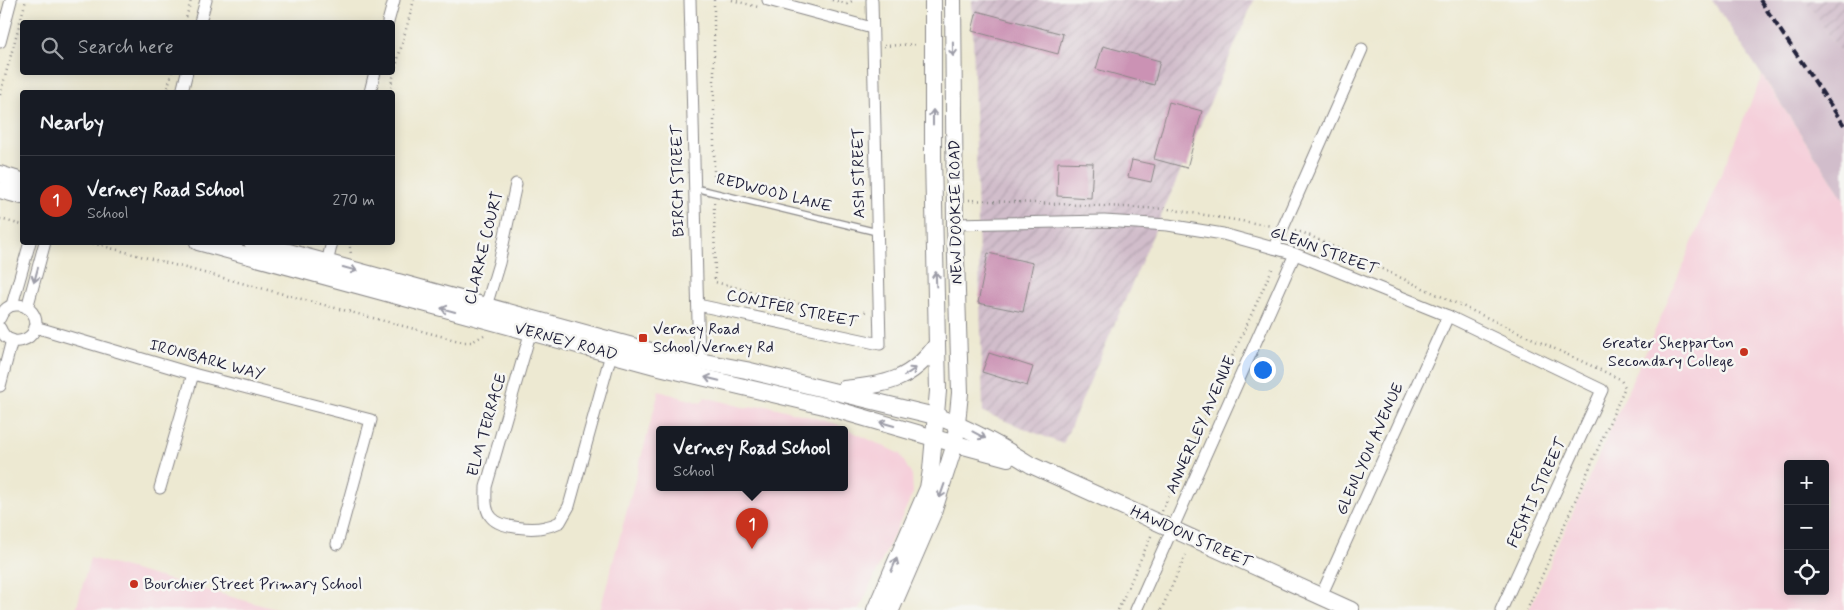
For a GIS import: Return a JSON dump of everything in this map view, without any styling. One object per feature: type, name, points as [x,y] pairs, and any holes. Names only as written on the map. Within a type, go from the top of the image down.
[{"type":"street","points":[[0,42],[11,0]]},
{"type":"street","points":[[201,20],[206,0]]},
{"type":"street","points":[[389,20],[394,0]]},
{"type":"street","name":"BIRCH STREET","points":[[690,0],[699,362]]},
{"type":"street","points":[[768,0],[872,28]]},
{"type":"street","name":"ASH STREET","points":[[872,0],[880,344]]},
{"type":"street","name":"NEW DOOKIE ROAD","points":[[875,610],[928,488],[934,438],[938,391],[933,157],[934,0]]},
{"type":"street","name":"NEW DOOKIE ROAD","points":[[891,610],[933,513],[955,444],[960,393],[955,224],[953,0]]},
{"type":"street","points":[[1274,248],[1362,49]]},
{"type":"street","points":[[182,90],[186,75]]},
{"type":"street","points":[[370,90],[374,75]]},
{"type":"street","points":[[0,174],[20,180]]},
{"type":"street","name":"CLARKE COURT","points":[[484,313],[498,263],[516,184]]},
{"type":"street","points":[[0,190],[20,195]]},
{"type":"street","name":"GLENN STREET","points":[[955,224],[1104,221],[1168,225],[1223,234],[1295,254],[1448,316],[1602,390]]},
{"type":"street","points":[[12,306],[29,245]]},
{"type":"street","points":[[27,308],[44,245]]},
{"type":"street","name":"VERNEY ROAD","points":[[212,245],[325,269],[613,347],[658,353],[746,370],[935,416]]},
{"type":"street","name":"VERNEY ROAD","points":[[260,245],[325,269]]},
{"type":"street","points":[[325,269],[331,245]]},
{"type":"street","name":"ANNERLEY AVENUE","points":[[1136,610],[1165,525],[1295,254]]},
{"type":"street","points":[[0,318],[6,308],[18,305],[27,308],[34,314],[36,320],[34,331],[26,340],[12,340],[4,336],[0,328]]},
{"type":"street","name":"CONIFER STREET","points":[[698,305],[880,344]]},
{"type":"street","name":"VERNEY ROAD","points":[[484,313],[500,324],[532,326]]},
{"type":"street","name":"GLENLYON AVENUE","points":[[1321,596],[1448,316]]},
{"type":"street","name":"ELM TERRACE","points":[[532,326],[486,487],[486,506],[491,517],[502,524],[524,528],[545,528],[560,522],[569,506],[613,347]]},
{"type":"street","name":"IRONBARK WAY","points":[[35,327],[193,374],[371,420],[337,544]]},
{"type":"street","points":[[0,386],[12,340]]},
{"type":"street","points":[[830,390],[868,386],[903,377],[922,364],[937,344]]},
{"type":"street","name":"VERNEY ROAD","points":[[613,347],[654,366],[824,406],[934,438]]},
{"type":"street","points":[[160,488],[193,374]]},
{"type":"street","name":"FESHTI STREET","points":[[1501,610],[1602,390]]},
{"type":"street","name":"HAWDON STREET","points":[[935,416],[956,423],[1004,448],[1031,465],[1351,610]]},
{"type":"street","name":"HAWDON STREET","points":[[934,438],[1031,465]]},
{"type":"lane","name":"REDWOOD LANE","points":[[695,188],[877,232]]},
{"type":"path","points":[[21,20],[26,0]]},
{"type":"path","points":[[186,20],[191,0]]},
{"type":"path","points":[[395,70],[414,0]]},
{"type":"path","points":[[714,0],[715,282],[855,318],[871,308]]},
{"type":"path","points":[[832,0],[847,4],[854,0]]},
{"type":"path","points":[[0,95],[20,22]]},
{"type":"path","points":[[873,46],[918,44]]},
{"type":"path","points":[[168,90],[171,75]]},
{"type":"path","points":[[390,90],[394,75]]},
{"type":"path","points":[[968,200],[1168,209],[1304,233],[1620,379],[1625,387],[1527,610]]},
{"type":"path","points":[[0,219],[20,224]]},
{"type":"path","points":[[99,245],[462,342],[472,342],[500,324]]},
{"type":"path","points":[[350,245],[351,254]]},
{"type":"path","points":[[1118,610],[1165,525],[1273,267]]},
{"type":"path","points":[[1161,610],[1186,555]]},
{"type":"shaded area","points":[[972,0],[1254,0],[1063,444],[983,412]]},
{"type":"shaded area","points":[[1712,0],[1805,0],[1844,58],[1844,199]]},
{"type":"shaded area","points":[[1805,0],[1844,0],[1844,58]]},
{"type":"shaded area","name":"Greater Shepparton Secondary College","points":[[1762,76],[1844,199],[1844,610],[1529,610],[1661,317]]},
{"type":"shaded area","points":[[659,391],[701,403],[705,397],[747,408],[766,405],[840,426],[656,426],[656,491],[848,491],[848,430],[900,454],[912,476],[913,493],[859,610],[600,610]]},
{"type":"shaded area","name":"Bourchier Street Primary School","points":[[90,558],[279,610],[76,610]]},
{"type":"building","points":[[977,11],[1063,34],[1058,54],[972,31]]},
{"type":"building","points":[[1103,46],[1160,61],[1154,85],[1096,69]]},
{"type":"building","points":[[1169,102],[1202,111],[1187,168],[1154,159]]},
{"type":"building","points":[[1132,160],[1155,165],[1151,182],[1128,177]]},
{"type":"building","points":[[1058,162],[1093,163],[1091,198],[1057,196]]},
{"type":"building","points":[[988,253],[1033,263],[1023,312],[978,303]]},
{"type":"building","points":[[989,353],[1033,367],[1027,386],[982,372]]},
{"type":"railway","points":[[1760,0],[1844,125]]},
{"type":"place","name":"Verney Road School/Verney Rd","points":[[643,338]]},
{"type":"place","name":"Greater Shepparton Secondary College","points":[[1744,352]]},
{"type":"place","name":"Verney Road School","points":[[752,549]]},
{"type":"place","name":"Bourchier Street Primary School","points":[[134,584]]}]
